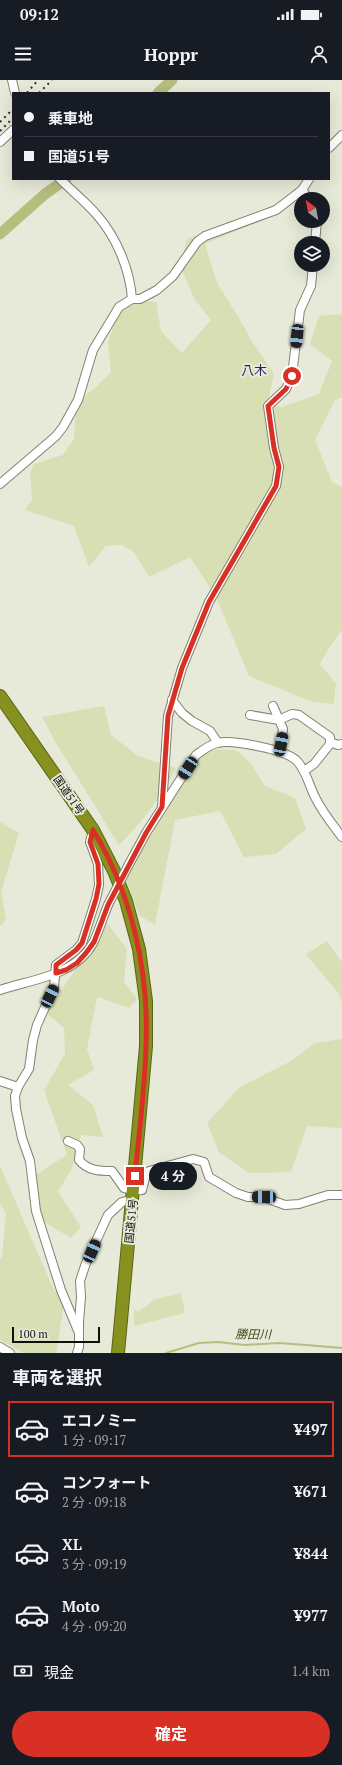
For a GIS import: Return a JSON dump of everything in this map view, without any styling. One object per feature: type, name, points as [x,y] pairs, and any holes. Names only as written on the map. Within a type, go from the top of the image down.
[{"type":"highway","name":"国道51号","points":[[0,696],[93,830],[114,871],[126,900],[135,930],[146,1002],[146,1046],[118,1353]]},
{"type":"street","points":[[12,80],[15,92]]},
{"type":"street","points":[[0,142],[12,131]]},
{"type":"street","points":[[330,147],[342,135]]},
{"type":"street","points":[[61,180],[98,216],[115,243],[127,270],[132,299]]},
{"type":"street","points":[[0,484],[56,436],[63,427],[78,400],[98,341],[119,307],[132,299],[140,300],[158,290],[173,276],[197,242],[205,236],[276,210],[302,190],[308,180]]},
{"type":"street","points":[[162,807],[168,716],[182,668],[209,602],[276,486],[279,467],[274,448],[268,406],[286,389],[292,376],[300,310],[311,286],[312,272]]},
{"type":"street","points":[[172,700],[182,713],[192,721],[210,731],[218,743]]},
{"type":"street","points":[[273,706],[283,730],[280,752]]},
{"type":"street","points":[[250,715],[279,720],[292,714],[299,714],[330,737],[330,744],[314,764],[304,771]]},
{"type":"street","points":[[0,990],[66,970],[77,963],[86,953],[94,942],[108,905],[128,866],[162,807],[196,755],[207,747],[218,743],[229,742],[280,752],[295,760],[304,771],[317,801],[342,837]]},
{"type":"street","points":[[330,742],[338,745],[342,744]]},
{"type":"street","points":[[79,1333],[61,1290],[36,1211],[30,1161],[22,1138],[15,1096],[18,1087],[29,1069],[33,1040],[37,1025],[54,987],[56,965],[76,950],[82,943],[96,899],[99,884],[98,864],[90,842],[93,830]]},
{"type":"street","points":[[0,1081],[18,1087]]},
{"type":"street","points":[[68,1141],[77,1145],[80,1149],[79,1160],[82,1164],[92,1169],[112,1171],[124,1188],[133,1194]]},
{"type":"street","points":[[77,1353],[79,1347],[81,1296],[80,1281],[86,1263],[108,1215],[122,1202],[133,1194],[142,1190],[146,1174],[149,1171],[193,1159],[204,1162],[209,1176],[236,1193],[248,1197],[264,1197],[284,1205],[299,1204],[328,1195],[342,1196]]},
{"type":"street","points":[[0,1347],[10,1353]]},
{"type":"green space","points":[[231,221],[260,221],[205,244],[217,283],[251,340],[274,374],[268,403],[282,407],[319,394],[332,361],[310,344],[319,316],[342,314],[342,397],[335,400],[315,440],[332,482],[342,487],[342,630],[320,664],[336,683],[334,704],[312,702],[249,676],[216,597],[190,557],[149,577],[134,552],[122,545],[106,546],[89,567],[74,526],[25,510],[32,500],[30,473],[34,464],[63,455],[74,439],[76,402],[95,388],[111,372],[108,342],[118,313],[133,301],[156,302],[161,331],[182,353],[211,320],[195,300],[180,266],[187,239]]},
{"type":"green space","points":[[104,706],[111,735],[138,756],[176,768],[164,789],[136,828],[119,845],[56,743],[42,717]]},
{"type":"green space","points":[[202,749],[236,750],[251,764],[265,786],[295,798],[306,829],[276,854],[244,857],[220,811],[175,820],[155,925],[139,915],[124,874]]},
{"type":"green space","points":[[0,822],[19,833],[1,892],[6,920],[0,926]]},
{"type":"green space","points":[[107,923],[127,949],[124,982],[137,999],[129,1008],[97,997],[87,1049],[94,1070],[68,1085],[93,1105],[103,1137],[81,1135],[72,1168],[58,1192],[81,1227],[71,1238],[32,1215],[29,1179],[67,1155],[44,1090],[65,1054],[64,1028],[46,1013]]},
{"type":"green space","points":[[327,941],[342,962],[342,1004],[339,994],[306,954]]},
{"type":"green space","points":[[342,1039],[342,1128],[307,1126],[291,1172],[249,1173],[219,1152],[207,1123],[240,1087],[291,1061],[315,1043]]},
{"type":"green space","points":[[0,1166],[52,1286],[64,1304],[56,1353],[24,1353],[0,1340],[0,1259],[2,1256],[6,1214],[0,1203]]},
{"type":"green space","points":[[181,1293],[185,1313],[134,1326],[134,1309],[138,1312],[156,1299]]},
{"type":"waterway","points":[[159,92],[172,80]]},
{"type":"waterway","points":[[0,234],[45,194],[65,180]]},
{"type":"waterway","name":"勝田川","points":[[166,1353],[199,1343],[218,1342],[245,1345],[279,1343],[342,1348]]},
{"type":"railway","points":[[28,92],[38,80]]},
{"type":"railway","points":[[40,92],[52,80]]},
{"type":"railway","points":[[0,122],[12,110]]},
{"type":"railway","points":[[0,131],[12,119]]},
{"type":"district","name":"八木","points":[[254,370]]},
{"type":"route","points":[[135,1176],[147,1026],[143,976],[135,930],[126,900],[120,886],[114,871],[101,843],[93,830],[90,842],[98,864],[99,884],[96,899],[82,943],[68,957],[56,965],[56,973],[66,970],[77,963],[94,942],[114,892],[121,879],[146,833],[162,807],[168,716],[172,700],[182,668],[209,602],[276,486],[279,467],[274,448],[268,406],[286,389],[292,376]]}]
